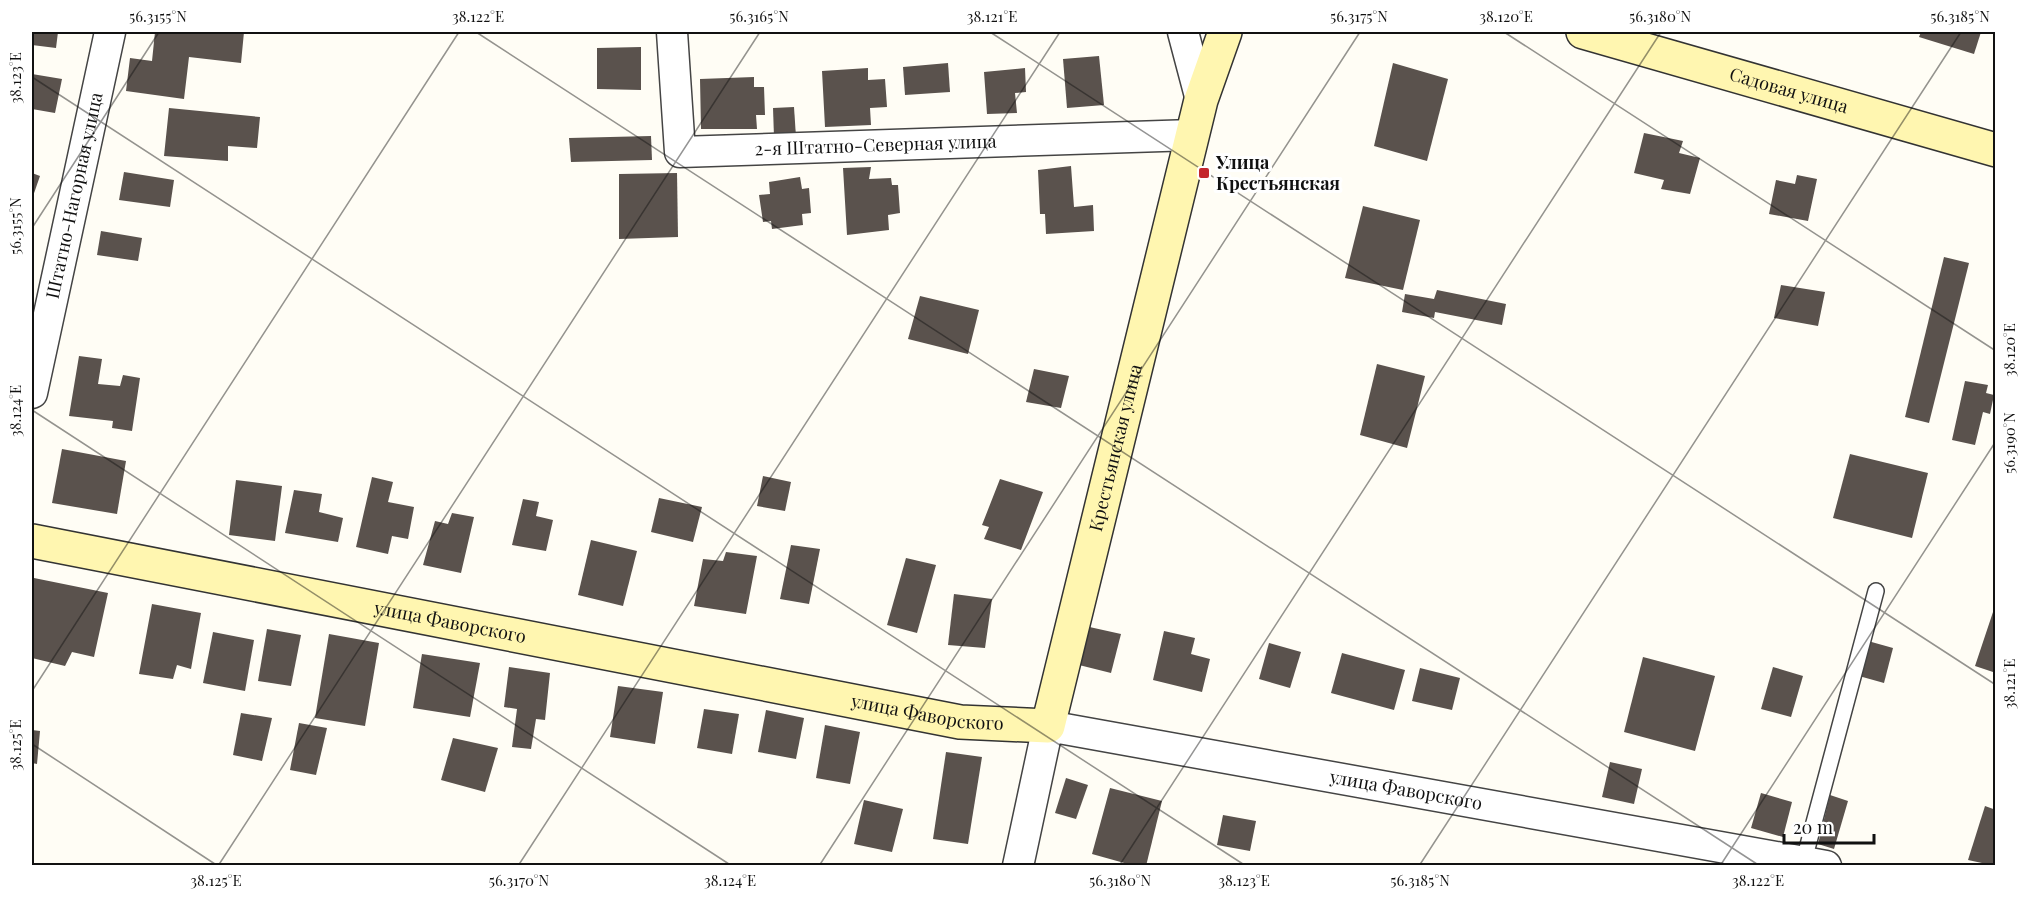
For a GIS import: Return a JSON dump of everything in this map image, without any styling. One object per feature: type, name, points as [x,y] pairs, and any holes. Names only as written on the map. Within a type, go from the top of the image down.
[{"type":"street","name":"Штатно-Нагорная улица","points":[[32,393],[110,32]]},
{"type":"street","name":"2-я Штатно-Северная улица","points":[[672,32],[680,152],[1193,135]]},
{"type":"street","name":"Крестьянская улица","points":[[1018,866],[1048,726],[1201,100],[1183,32]]},
{"type":"street","points":[[1201,100],[1226,32]]},
{"type":"street","name":"Садовая улица","points":[[1582,32],[1995,150]]},
{"type":"street","name":"улица Фаворского","points":[[32,541],[960,722],[1048,726],[1815,863]]},
{"type":"lane","points":[[1815,863],[1876,591]]},
{"type":"building","points":[[32,32],[58,32],[56,48],[32,45]]},
{"type":"building","points":[[155,32],[244,32],[241,63],[189,57],[184,99],[126,91],[130,58],[152,61]]},
{"type":"building","points":[[1921,32],[1981,32],[1974,54],[1919,37]]},
{"type":"building","points":[[641,47],[641,90],[597,89],[597,48]]},
{"type":"building","points":[[1099,56],[1104,105],[1067,108],[1063,59]]},
{"type":"building","points":[[948,63],[950,92],[905,95],[903,67]]},
{"type":"building","points":[[1393,63],[1448,79],[1427,161],[1374,146]]},
{"type":"building","points":[[868,68],[868,80],[885,79],[887,107],[870,108],[871,125],[825,127],[822,71]]},
{"type":"building","points":[[1025,68],[1026,92],[1015,93],[1017,113],[987,114],[984,72]]},
{"type":"building","points":[[32,74],[62,79],[55,113],[32,109]]},
{"type":"building","points":[[754,77],[754,87],[764,87],[765,115],[756,115],[757,129],[701,129],[700,79]]},
{"type":"building","points":[[794,107],[796,137],[774,137],[773,108]]},
{"type":"building","points":[[169,108],[260,117],[257,148],[228,146],[228,161],[164,156]]},
{"type":"building","points":[[1644,133],[1683,141],[1679,153],[1700,158],[1690,194],[1661,189],[1664,180],[1634,173]]},
{"type":"building","points":[[651,136],[652,160],[571,162],[569,138]]},
{"type":"building","points":[[1071,166],[1074,207],[1093,205],[1094,231],[1046,234],[1045,214],[1040,214],[1038,170]]},
{"type":"building","points":[[871,167],[869,179],[891,178],[892,185],[898,185],[900,213],[888,215],[889,230],[847,235],[843,168]]},
{"type":"building","points":[[124,172],[174,180],[170,207],[119,200]]},
{"type":"building","points":[[32,173],[40,176],[32,199]]},
{"type":"building","points":[[677,173],[678,237],[619,239],[619,174]]},
{"type":"building","points":[[1797,175],[1817,179],[1808,221],[1769,214],[1776,180],[1795,184]]},
{"type":"building","points":[[800,177],[802,189],[809,188],[811,213],[802,214],[803,225],[772,229],[771,221],[763,222],[759,195],[770,194],[769,182]]},
{"type":"building","points":[[1363,206],[1420,220],[1403,290],[1345,278]]},
{"type":"building","points":[[101,231],[142,238],[138,261],[97,255]]},
{"type":"building","points":[[1944,257],[1969,263],[1929,423],[1905,417]]},
{"type":"building","points":[[1781,285],[1825,292],[1818,326],[1774,318]]},
{"type":"building","points":[[1437,290],[1506,304],[1502,325],[1435,312],[1434,318],[1402,312],[1405,294],[1434,299]]},
{"type":"building","points":[[920,296],[979,310],[968,354],[908,339]]},
{"type":"building","points":[[79,356],[102,359],[98,384],[120,386],[123,375],[140,378],[132,431],[112,428],[113,421],[69,416]]},
{"type":"building","points":[[1377,364],[1425,376],[1407,448],[1360,435]]},
{"type":"building","points":[[1034,369],[1069,376],[1061,408],[1026,402]]},
{"type":"building","points":[[1965,381],[1988,385],[1986,393],[1994,395],[1990,414],[1983,412],[1975,445],[1952,440]]},
{"type":"building","points":[[62,449],[126,461],[117,514],[52,503]]},
{"type":"building","points":[[1850,454],[1928,473],[1912,538],[1833,518]]},
{"type":"building","points":[[763,476],[791,482],[785,511],[757,506]]},
{"type":"building","points":[[372,477],[393,482],[388,502],[414,507],[408,539],[392,536],[388,554],[356,547]]},
{"type":"building","points":[[1000,479],[1043,492],[1021,550],[984,539],[989,527],[982,525]]},
{"type":"building","points":[[236,480],[282,486],[275,541],[229,535]]},
{"type":"building","points":[[294,490],[322,494],[319,512],[343,518],[338,542],[285,533]]},
{"type":"building","points":[[659,498],[702,507],[693,542],[651,532]]},
{"type":"building","points":[[523,499],[539,502],[536,516],[553,520],[546,551],[512,545]]},
{"type":"building","points":[[452,513],[474,517],[461,573],[423,565],[435,521],[448,524]]},
{"type":"building","points":[[591,540],[637,551],[623,606],[578,595]]},
{"type":"building","points":[[791,545],[820,549],[809,604],[780,599]]},
{"type":"building","points":[[726,552],[757,556],[746,614],[694,606],[703,559],[723,561]]},
{"type":"building","points":[[906,558],[936,565],[917,633],[887,625]]},
{"type":"building","points":[[34,578],[108,593],[94,657],[72,652],[65,666],[32,658]]},
{"type":"building","points":[[954,594],[992,599],[985,648],[948,645]]},
{"type":"building","points":[[152,604],[201,613],[191,669],[177,665],[173,679],[139,674]]},
{"type":"building","points":[[1996,606],[1996,673],[1975,666]]},
{"type":"building","points":[[1076,624],[1121,634],[1111,673],[1067,662]]},
{"type":"building","points":[[267,629],[301,635],[291,686],[258,681]]},
{"type":"building","points":[[1164,631],[1195,638],[1191,654],[1210,659],[1202,692],[1153,680]]},
{"type":"building","points":[[213,632],[254,640],[245,691],[203,683]]},
{"type":"building","points":[[329,634],[379,643],[365,726],[315,718]]},
{"type":"building","points":[[1868,641],[1893,648],[1884,683],[1859,676]]},
{"type":"building","points":[[1269,643],[1301,652],[1290,688],[1259,679]]},
{"type":"building","points":[[1342,653],[1405,670],[1394,710],[1331,693]]},
{"type":"building","points":[[422,654],[480,663],[470,717],[413,708]]},
{"type":"building","points":[[1643,657],[1715,676],[1695,751],[1624,732]]},
{"type":"building","points":[[509,667],[550,673],[545,720],[536,719],[531,749],[512,747],[517,709],[504,707]]},
{"type":"building","points":[[1773,667],[1803,676],[1791,717],[1761,709]]},
{"type":"building","points":[[1420,668],[1460,678],[1452,710],[1412,701]]},
{"type":"building","points":[[618,686],[663,692],[655,744],[610,737]]},
{"type":"building","points":[[704,709],[739,714],[732,754],[697,748]]},
{"type":"building","points":[[766,710],[804,718],[796,759],[758,752]]},
{"type":"building","points":[[241,713],[272,718],[262,761],[233,755]]},
{"type":"building","points":[[299,723],[327,728],[316,775],[290,770]]},
{"type":"building","points":[[825,725],[860,732],[850,784],[816,778]]},
{"type":"building","points":[[32,730],[40,731],[37,764],[32,763]]},
{"type":"building","points":[[453,738],[498,748],[485,792],[441,780]]},
{"type":"building","points":[[946,752],[982,757],[968,844],[933,839]]},
{"type":"building","points":[[1610,762],[1642,769],[1634,804],[1602,797]]},
{"type":"building","points":[[1066,778],[1088,785],[1076,819],[1055,813]]},
{"type":"building","points":[[1110,788],[1162,801],[1146,866],[1135,866],[1092,854]]},
{"type":"building","points":[[1761,793],[1792,802],[1783,837],[1751,828]]},
{"type":"building","points":[[1830,795],[1848,801],[1834,849],[1818,844]]},
{"type":"building","points":[[864,800],[903,809],[892,852],[854,844]]},
{"type":"building","points":[[1985,806],[1996,810],[1996,866],[1968,860]]},
{"type":"building","points":[[1223,815],[1256,821],[1250,851],[1217,845]]},
{"type":"place","name":"Улица Крестьянская","points":[[1204,173]]}]
